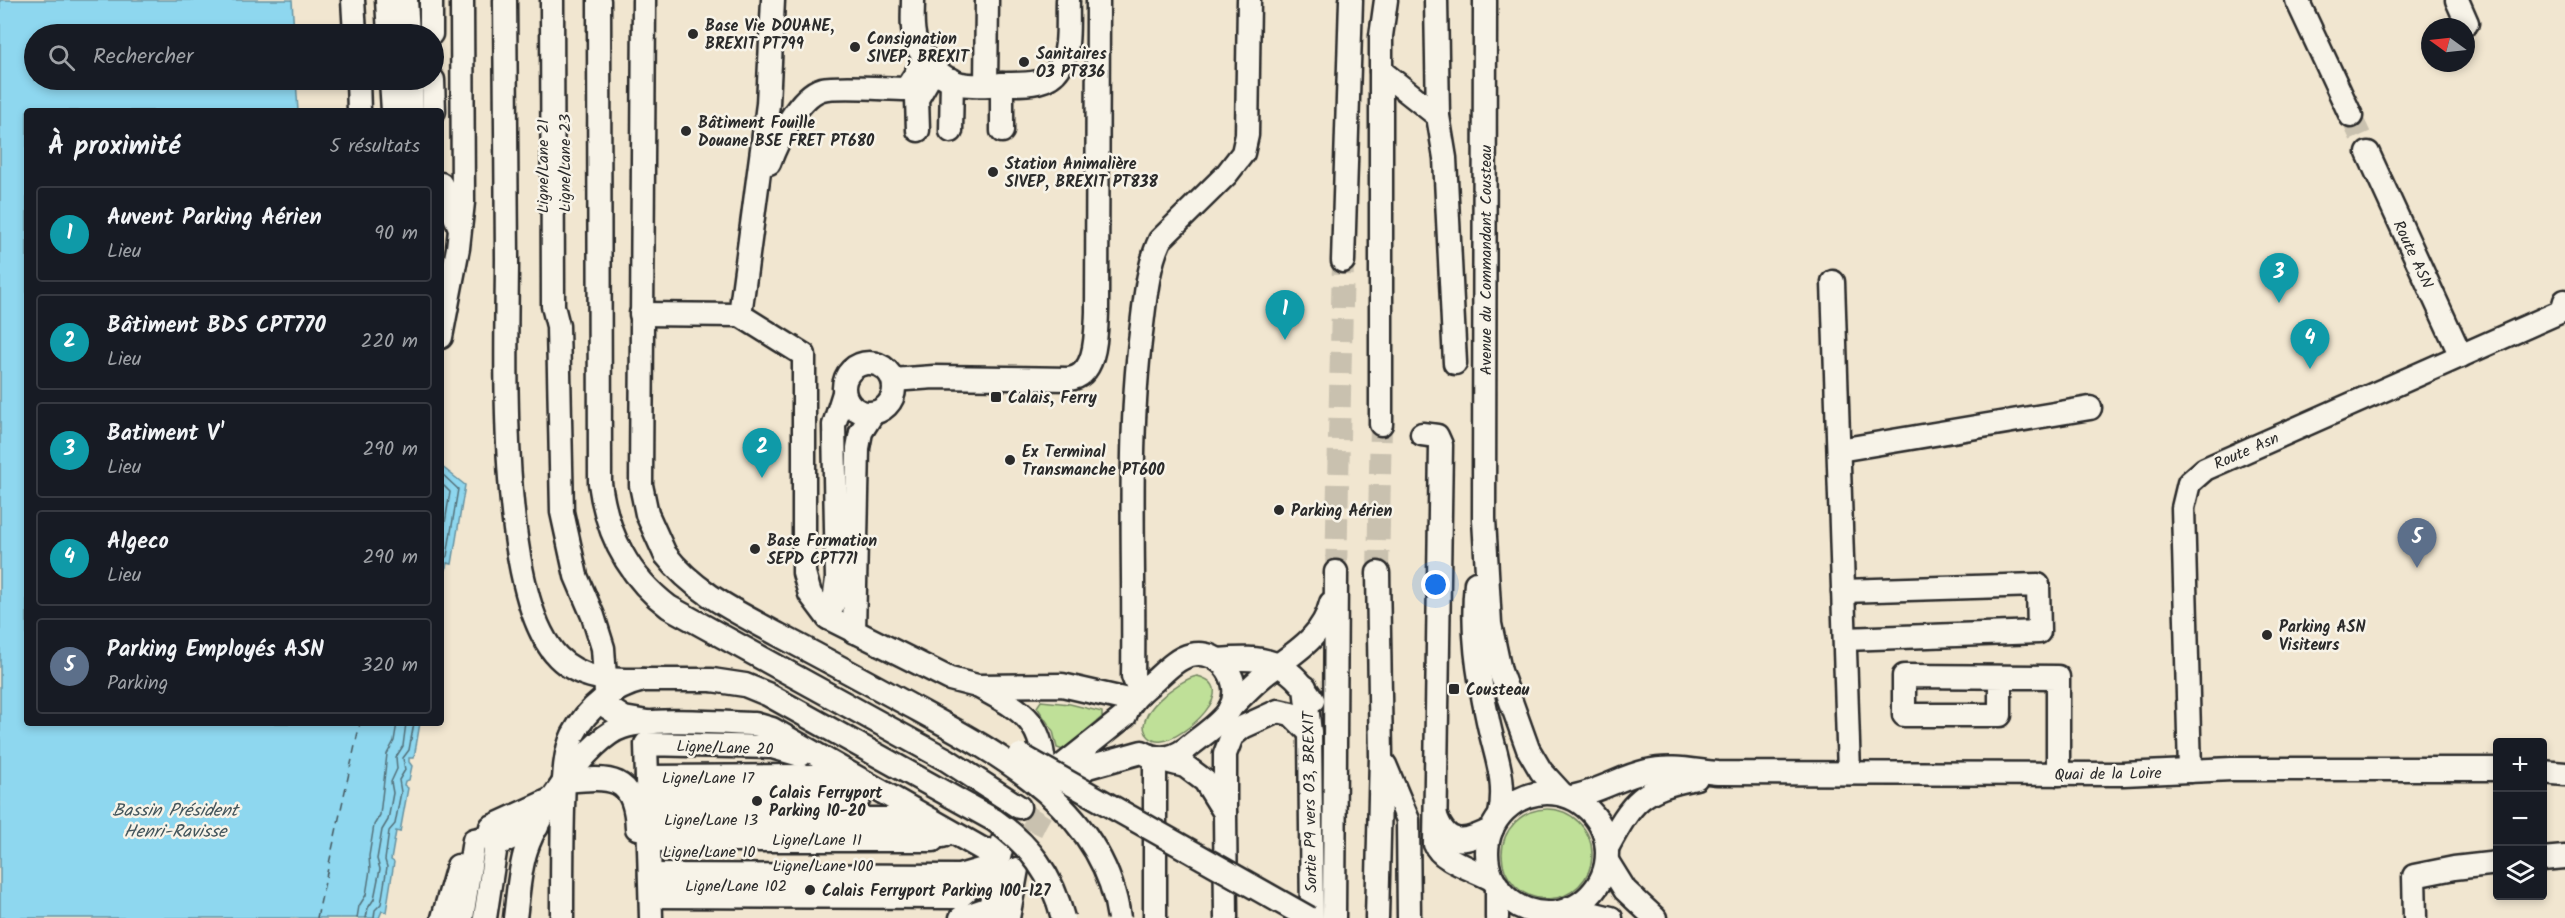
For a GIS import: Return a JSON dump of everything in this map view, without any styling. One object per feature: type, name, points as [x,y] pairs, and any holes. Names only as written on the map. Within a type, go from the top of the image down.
[{"type":"street","points":[[353,0],[354,24]]},
{"type":"street","points":[[364,0],[365,24]]},
{"type":"street","points":[[373,0],[374,24]]},
{"type":"street","points":[[387,0],[388,24]]},
{"type":"street","points":[[396,0],[397,24]]},
{"type":"street","points":[[406,0],[407,24]]},
{"type":"street","points":[[431,0],[431,24]]},
{"type":"street","points":[[444,313],[453,240],[463,202],[462,0]]},
{"type":"street","points":[[505,0],[508,378],[514,528],[532,607],[551,648],[558,657],[605,688],[626,686],[643,680],[712,680],[744,686],[767,694],[994,820],[1018,838],[1036,858],[1052,886],[1063,918]]},
{"type":"street","name":"Ligne/Lane 21","points":[[542,0],[542,309],[558,326]]},
{"type":"street","points":[[552,0],[553,306],[558,326],[562,512],[576,576],[593,616],[603,648],[607,707],[614,713],[632,720],[648,830]]},
{"type":"street","name":"Ligne/Lane 23","points":[[558,326],[565,306],[564,0]]},
{"type":"street","points":[[599,0],[600,483],[608,525],[618,548],[642,583],[669,607],[947,760],[1019,807]]},
{"type":"street","points":[[644,0],[642,485],[647,514],[665,554],[685,578],[723,604],[953,729],[1030,777],[1069,813],[1090,841],[1106,869],[1119,918]]},
{"type":"street","points":[[740,315],[768,104],[773,0]]},
{"type":"street","points":[[913,0],[916,42],[938,69],[961,84],[1029,84],[1045,80],[1059,69],[1067,36],[1068,0]]},
{"type":"street","points":[[987,0],[994,84],[1002,130]]},
{"type":"street","points":[[893,380],[934,377],[1069,379],[1080,376],[1089,365],[1097,319],[1098,0]]},
{"type":"street","points":[[1225,813],[1205,781],[1185,766],[1149,755],[1130,736],[1126,726],[1132,703],[1133,675],[1134,409],[1146,292],[1155,251],[1160,240],[1226,175],[1243,153],[1248,135],[1250,0]]},
{"type":"street","points":[[1343,261],[1351,0]]},
{"type":"street","points":[[1381,424],[1381,36],[1386,0]]},
{"type":"street","points":[[1436,0],[1438,116],[1445,158],[1455,363]]},
{"type":"street","name":"Avenue du Commandant Cousteau","points":[[1485,0],[1484,519],[1490,624],[1500,671],[1531,755],[1541,771],[1567,796]]},
{"type":"street","points":[[2297,0],[2351,116]]},
{"type":"street","points":[[2457,0],[2464,18]]},
{"type":"street","points":[[754,204],[780,136],[797,108],[820,89],[906,89],[938,69]]},
{"type":"street","points":[[918,130],[917,99],[938,69]]},
{"type":"street","points":[[938,69],[951,131]]},
{"type":"street","points":[[1381,71],[1438,116]]},
{"type":"street","points":[[358,90],[359,108]]},
{"type":"street","points":[[369,90],[370,108]]},
{"type":"street","points":[[378,90],[379,108]]},
{"type":"street","points":[[392,90],[393,108]]},
{"type":"street","points":[[401,90],[402,108]]},
{"type":"street","points":[[411,90],[412,108]]},
{"type":"street","points":[[433,90],[434,108]]},
{"type":"street","name":"Route ASN","points":[[2368,153],[2461,356]]},
{"type":"street","points":[[444,198],[453,240]]},
{"type":"street","points":[[1833,282],[1849,773]]},
{"type":"street","name":"Route Asn","points":[[2190,771],[2183,508],[2189,483],[2205,469],[2564,308]]},
{"type":"street","points":[[641,314],[740,315],[804,355],[804,573],[810,594],[828,618],[931,671],[977,686],[1028,717],[1038,735],[1044,756],[1045,779]]},
{"type":"street","points":[[828,618],[834,602],[837,579],[834,425],[846,378],[853,369],[862,364],[878,364],[893,380],[894,391],[891,401],[883,409],[873,413],[862,412],[852,407],[844,393]]},
{"type":"street","points":[[1839,450],[2090,408]]},
{"type":"street","points":[[854,632],[858,448],[861,432],[873,413]]},
{"type":"street","points":[[1422,434],[1437,436],[1441,445],[1434,840],[1441,854],[1495,883],[1507,898],[1521,907],[1532,911],[1611,918]]},
{"type":"street","name":"Avenue du Commandant Cousteau","points":[[1484,519],[1473,614],[1474,643],[1483,696],[1503,783],[1496,822]]},
{"type":"street","points":[[1377,918],[1381,756],[1378,573]]},
{"type":"street","points":[[1230,708],[1254,684],[1317,634],[1328,615],[1336,577],[1334,918]]},
{"type":"street","points":[[1843,591],[2038,585],[2039,632],[1845,639]]},
{"type":"street","points":[[989,916],[1004,835],[1019,807],[1045,779],[1177,661],[1189,655],[1199,654],[1218,660],[1261,660],[1279,665],[1297,676],[1316,704],[1335,745]]},
{"type":"street","points":[[1069,779],[1088,767],[1149,755],[1164,758],[1182,752],[1225,716],[1234,698],[1233,681],[1225,666],[1218,660]]},
{"type":"street","points":[[2000,676],[2058,677],[2058,774]]},
{"type":"street","points":[[977,686],[1062,685],[1096,691],[1132,703]]},
{"type":"street","name":"Sortie P9 vers O3, BREXIT","points":[[1305,687],[1310,733],[1310,918]]},
{"type":"street","points":[[562,918],[562,848],[558,790],[572,737],[605,688]]},
{"type":"street","points":[[1226,918],[1225,754],[1232,736],[1243,727],[1278,711],[1291,714],[1310,733]]},
{"type":"street","points":[[648,830],[755,724],[772,729],[838,765],[1000,859]]},
{"type":"street","points":[[515,918],[526,850],[558,790],[603,737],[624,726],[648,830]]},
{"type":"street","points":[[953,729],[1022,756],[1310,918]]},
{"type":"street","points":[[1149,755],[1155,918]]},
{"type":"street","points":[[1381,756],[1408,820],[1409,918]]},
{"type":"street","points":[[648,830],[838,765]]},
{"type":"street","name":"Quai de la Loire","points":[[1567,796],[1594,792],[1648,770],[1669,769],[1718,773],[2135,774],[2232,769],[2493,769]]},
{"type":"street","points":[[2547,772],[2565,774]]},
{"type":"street","name":"Quai de la Loire","points":[[1607,854],[1630,810],[1647,793],[1669,783],[1718,773]]},
{"type":"street","name":"Ligne/Lane 17","points":[[648,830],[818,776],[908,805]]},
{"type":"street","points":[[443,918],[465,838],[558,790],[605,777],[622,785],[632,798],[637,818],[648,830],[989,916]]},
{"type":"street","points":[[1436,816],[1443,831],[1456,839],[1472,839],[1496,822],[1508,807],[1525,797],[1548,792],[1567,796],[1588,808],[1596,818],[1604,832],[1607,854],[1624,890],[1655,918]]},
{"type":"street","points":[[648,830],[908,805]]},
{"type":"street","points":[[1496,822],[1487,852],[1495,883],[1497,918]]},
{"type":"street","points":[[462,918],[474,840],[537,827]]},
{"type":"street","points":[[470,918],[482,842],[537,827]]},
{"type":"street","points":[[484,918],[496,845],[537,827]]},
{"type":"street","points":[[495,918],[507,846],[537,827]]},
{"type":"street","points":[[506,918],[517,848],[537,827]]},
{"type":"street","points":[[648,830],[912,829],[1000,859]]},
{"type":"street","points":[[648,830],[959,897],[1000,859]]},
{"type":"street","name":"Ligne/Lane 100","points":[[648,830],[1000,859]]},
{"type":"street","points":[[1334,836],[1340,918]]},
{"type":"street","points":[[453,918],[465,838]]},
{"type":"street","points":[[1556,913],[1585,900],[1596,888],[1607,854]]},
{"type":"street","points":[[2547,859],[2565,857]]},
{"type":"street","points":[[2415,918],[2414,876],[2493,864]]},
{"type":"street","points":[[962,918],[989,916]]},
{"type":"green space","points":[[1197,676],[1210,682],[1214,691],[1212,701],[1205,712],[1183,732],[1171,738],[1160,741],[1150,738],[1144,729],[1145,719],[1150,710],[1169,691]]},
{"type":"green space","points":[[1041,701],[1070,704],[1102,712],[1102,717],[1063,750],[1057,748],[1053,731],[1037,707]]},
{"type":"green space","points":[[1547,809],[1564,812],[1579,822],[1589,837],[1592,854],[1589,871],[1579,886],[1564,896],[1547,899],[1530,896],[1515,886],[1505,871],[1502,854],[1505,837],[1515,822],[1530,812]]},
{"type":"water","name":"Bassin Président Henri-Ravisse","points":[[0,0],[292,0],[293,24],[24,24],[24,90],[297,90],[298,108],[24,108],[24,726],[419,726],[414,758],[409,758],[412,766],[409,780],[405,781],[404,785],[408,788],[400,832],[396,831],[391,860],[394,862],[386,912],[382,911],[379,918],[0,918]]},
{"type":"water","points":[[444,468],[465,485],[452,564],[447,563],[444,575]]},
{"type":"ferry route","points":[[317,918],[359,726]]},
{"type":"tunnel","points":[[2351,116],[2368,153]]},
{"type":"tunnel","points":[[1336,572],[1343,261]]},
{"type":"tunnel","points":[[1378,573],[1381,424]]},
{"type":"tunnel","points":[[1019,862],[1037,820],[1048,802],[1063,785]]},
{"type":"place","name":"Base Vie DOUANE, BREXIT PT799","points":[[693,34]]},
{"type":"place","name":"Consignation SIVEP, BREXIT","points":[[855,47]]},
{"type":"place","name":"Sanitaires O3 PT836","points":[[1024,62]]},
{"type":"place","name":"Bâtiment Fouille Douane BSE FRET PT680","points":[[686,131]]},
{"type":"place","name":"Station Animalière SIVEP, BREXIT PT838","points":[[993,172]]},
{"type":"place","name":"Batiment V'","points":[[2279,303]]},
{"type":"place","name":"Auvent Parking Aérien","points":[[1285,340]]},
{"type":"place","name":"Algeco","points":[[2310,369]]},
{"type":"place","name":"Calais, Ferry","points":[[996,397]]},
{"type":"place","name":"Ex Terminal Transmanche PT600","points":[[1010,460]]},
{"type":"place","name":"Bâtiment BDS CPT770","points":[[762,478]]},
{"type":"place","name":"Parking Aérien","points":[[1279,510]]},
{"type":"place","name":"Base Formation SEPD CPT771","points":[[755,549]]},
{"type":"place","name":"Parking Employés ASN","points":[[2417,568]]},
{"type":"place","name":"Parking ASN Visiteurs","points":[[2267,635]]},
{"type":"place","name":"Cousteau","points":[[1454,689]]},
{"type":"place","name":"Calais Ferryport Parking 10-20","points":[[757,801]]},
{"type":"place","name":"Calais Ferryport Parking 100-127","points":[[810,890]]}]
